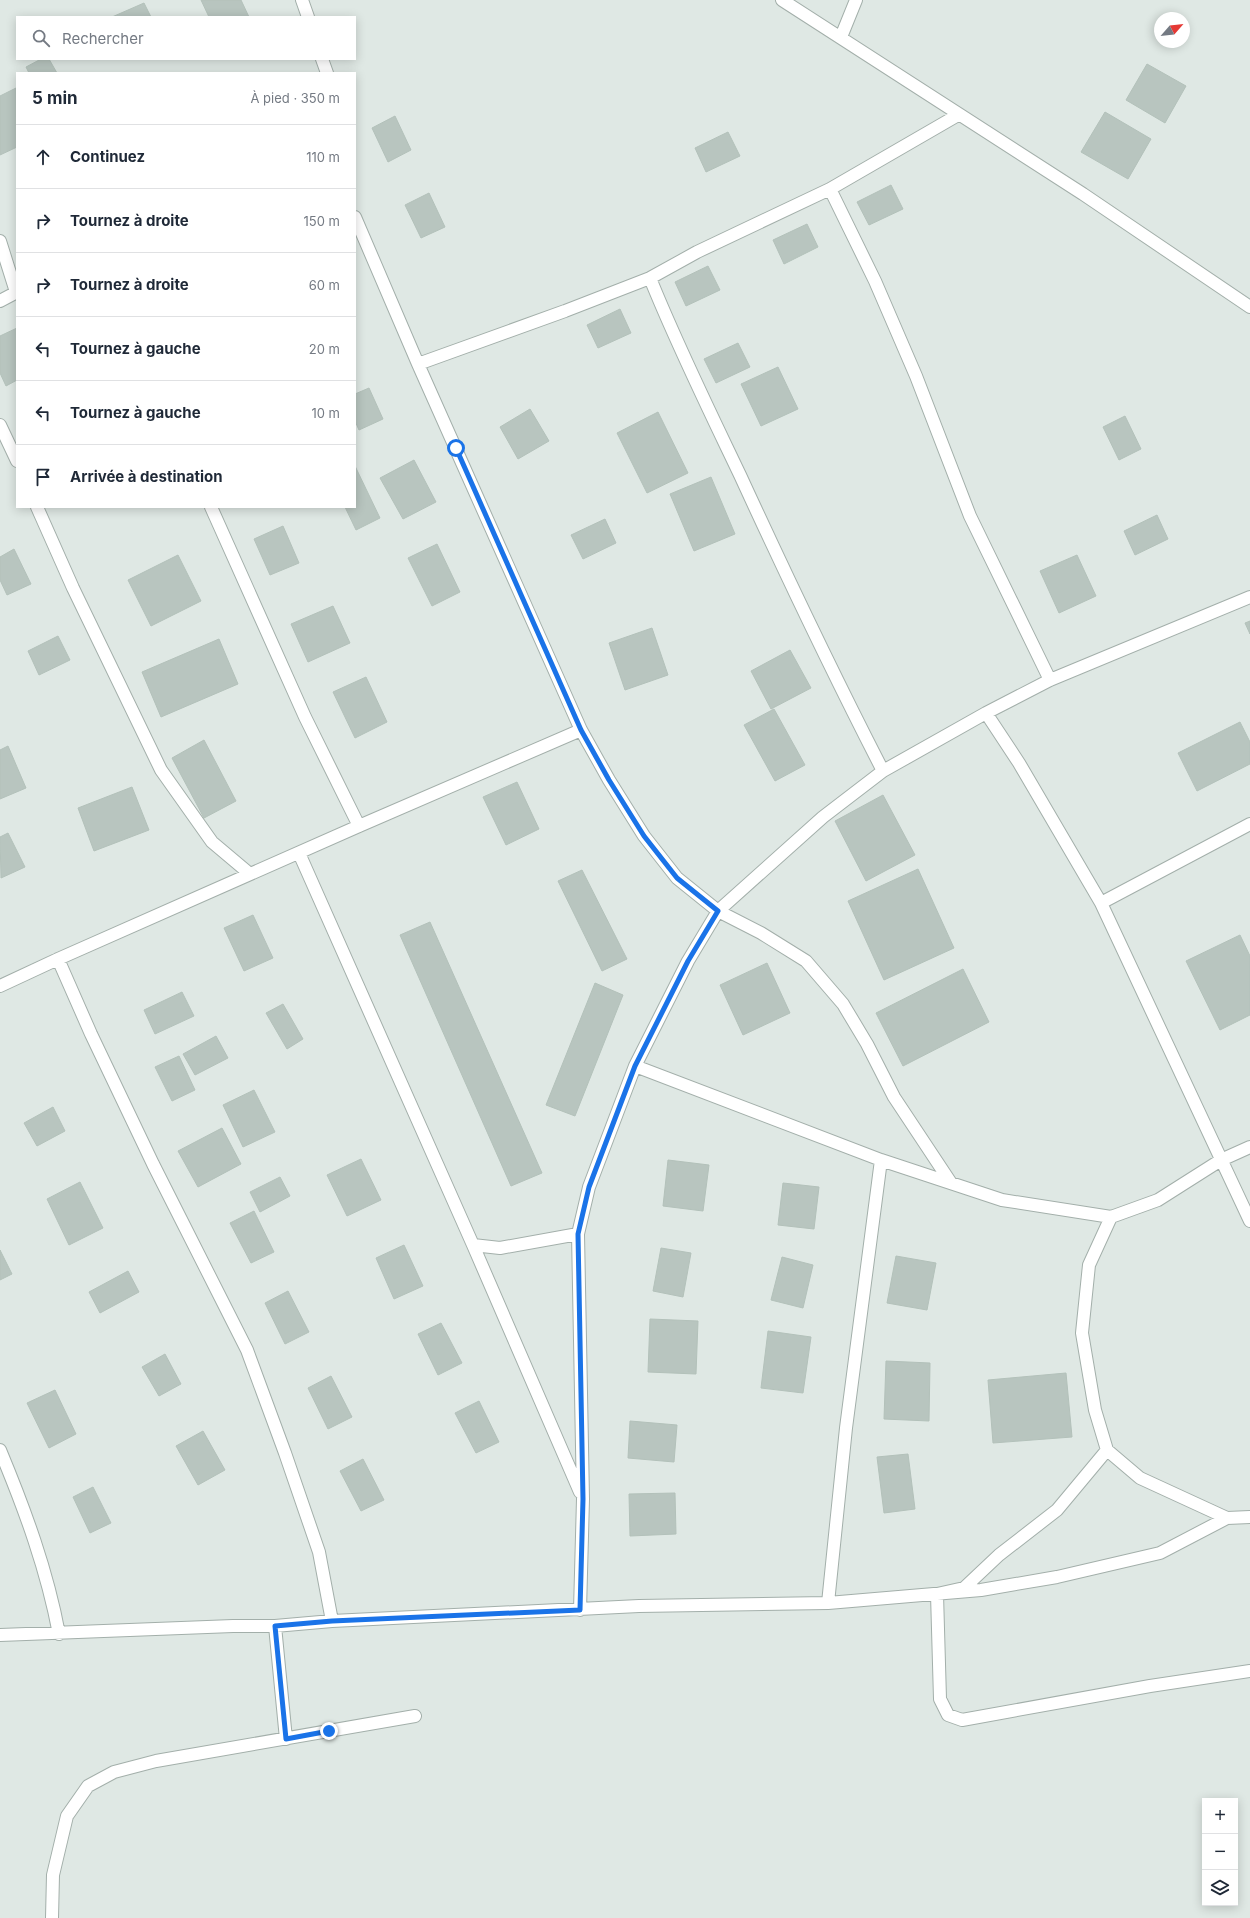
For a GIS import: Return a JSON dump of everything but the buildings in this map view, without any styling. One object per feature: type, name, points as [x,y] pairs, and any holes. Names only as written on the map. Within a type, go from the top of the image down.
[{"type":"street","points":[[302,0],[308,16]]},
{"type":"street","points":[[782,0],[841,37],[958,115],[1083,194],[1250,307]]},
{"type":"street","points":[[841,37],[856,0]]},
{"type":"street","points":[[322,60],[327,72]]},
{"type":"street","points":[[418,364],[565,311],[650,278],[697,252],[830,190],[958,115]]},
{"type":"street","points":[[830,190],[875,282],[916,376],[970,516],[1050,680]]},
{"type":"street","points":[[356,220],[418,364],[581,730],[609,780],[644,836],[677,878],[718,911],[761,933],[806,961],[838,998],[867,1044],[894,1097],[951,1183]]},
{"type":"street","points":[[0,241],[16,289]]},
{"type":"street","points":[[650,278],[671,329],[836,680],[883,771]]},
{"type":"street","points":[[0,301],[16,293]]},
{"type":"street","points":[[0,425],[16,459]]},
{"type":"street","points":[[37,508],[83,608],[161,770],[212,842],[250,874]]},
{"type":"street","points":[[210,508],[305,717],[359,826]]},
{"type":"street","points":[[580,1610],[583,1499],[578,1234],[589,1187],[635,1066],[688,961],[718,911],[823,817],[883,771],[986,713],[1050,680],[1250,597]]},
{"type":"street","points":[[986,713],[1019,763],[1101,903],[1250,1221]]},
{"type":"street","points":[[0,986],[250,874],[581,730]]},
{"type":"street","points":[[1101,903],[1250,824]]},
{"type":"street","points":[[300,853],[583,1499]]},
{"type":"street","points":[[58,959],[91,1034],[150,1158],[247,1350],[285,1453],[319,1552],[332,1621]]},
{"type":"street","points":[[635,1066],[881,1160],[1002,1200],[1111,1217],[1158,1200],[1221,1160],[1250,1147]]},
{"type":"street","points":[[828,1603],[846,1428],[881,1160]]},
{"type":"street","points":[[1111,1217],[1089,1265],[1082,1333],[1095,1410],[1107,1450],[1140,1478],[1227,1518],[1250,1518]]},
{"type":"street","points":[[473,1245],[500,1248],[578,1234]]},
{"type":"street","points":[[0,1450],[23,1505],[43,1565],[59,1634]]},
{"type":"street","points":[[937,1594],[964,1588],[999,1555],[1057,1510],[1107,1450]]},
{"type":"street","points":[[0,1635],[59,1634],[233,1626],[275,1626],[332,1621],[639,1606],[828,1603],[981,1590],[1057,1577],[1160,1553],[1227,1518]]},
{"type":"street","points":[[937,1594],[940,1700],[948,1715],[962,1720],[1150,1686],[1250,1671]]},
{"type":"street","points":[[275,1626],[286,1739]]},
{"type":"street","points":[[52,1918],[53,1875],[67,1816],[88,1786],[114,1772],[156,1761],[415,1716]]},
{"type":"route","points":[[329,1731],[286,1739],[275,1626],[332,1621],[580,1610],[583,1499],[579,1364],[578,1234],[589,1187],[635,1066],[688,961],[718,911],[677,878],[644,836],[609,780],[581,730],[456,448]]}]
